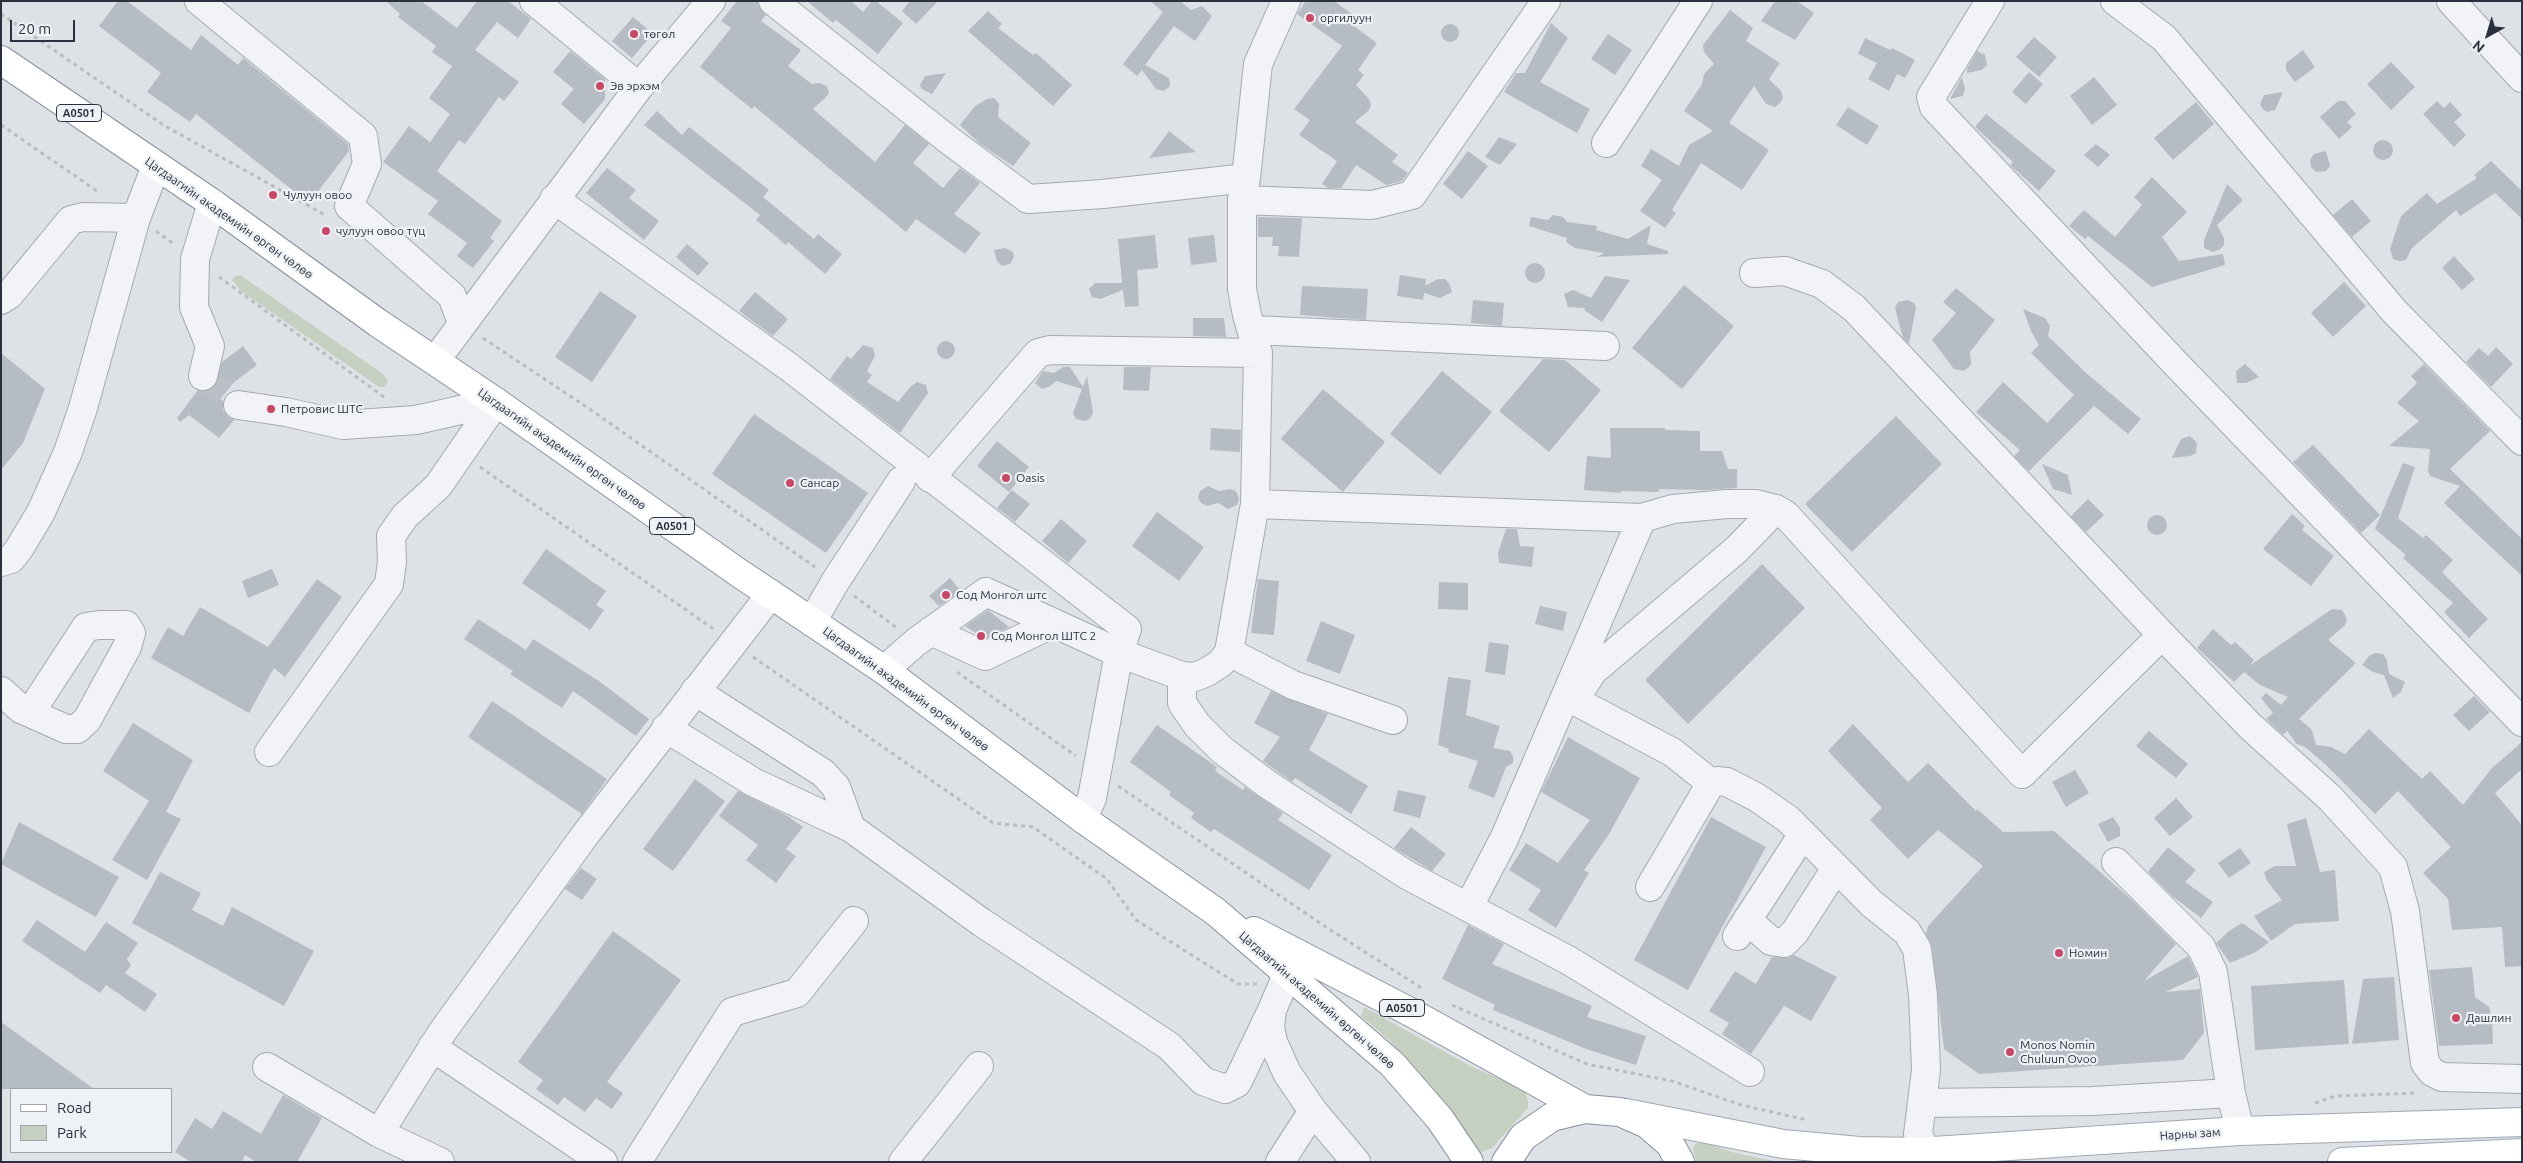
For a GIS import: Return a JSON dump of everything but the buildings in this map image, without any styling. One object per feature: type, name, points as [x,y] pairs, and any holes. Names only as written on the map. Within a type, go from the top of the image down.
[{"type":"main road","name":"Цагдаагийн академийн өргөн чөлөө","points":[[1,60],[212,203],[435,361],[884,670],[1083,819],[1216,912],[1392,1064],[1440,1118],[1469,1162]]},
{"type":"main road","name":"Цагдаагийн академийн өргөн чөлөө","points":[[1216,912],[1412,1013],[1585,1109]]},
{"type":"main road","name":"A0501","points":[[1506,1162],[1523,1137],[1552,1117],[1585,1109],[1620,1112],[1647,1124],[1670,1144],[1680,1162]]},
{"type":"main road","name":"Нарны зам","points":[[1620,1112],[1783,1144],[1858,1151],[1926,1152],[2240,1131],[2522,1122]]},
{"type":"main road","points":[[2342,1162],[2522,1153]]},
{"type":"street","points":[[199,1],[363,136],[366,164],[350,206],[452,296],[462,323]]},
{"type":"street","points":[[534,1],[639,87]]},
{"type":"street","points":[[435,361],[639,87],[711,1]]},
{"type":"street","points":[[773,1],[950,141],[1028,199],[1103,194],[1244,189],[1372,205],[1412,195],[1546,1]]},
{"type":"street","points":[[884,670],[932,631],[986,592],[1119,653],[1182,676],[1195,677],[1206,672],[1221,663],[1229,652],[1254,504],[1255,341],[1246,315],[1242,289],[1244,189],[1258,64],[1286,1]]},
{"type":"street","points":[[1606,143],[1698,1]]},
{"type":"street","points":[[1990,1],[1931,97],[1934,107],[2164,350],[2522,722]]},
{"type":"street","points":[[2115,1],[2164,38],[2394,312],[2522,440]]},
{"type":"street","points":[[2451,1],[2522,78]]},
{"type":"street","points":[[4,568],[20,549],[41,512],[68,452],[83,408],[136,218],[156,166]]},
{"type":"street","points":[[554,199],[789,367],[930,478],[1128,629],[1119,653],[1092,798],[1083,819]]},
{"type":"street","points":[[203,376],[210,346],[194,307],[195,259],[212,203]]},
{"type":"street","points":[[1,300],[9,295],[71,220],[83,217],[136,218]]},
{"type":"street","points":[[1754,273],[1785,272],[1822,284],[1854,308],[2162,635],[2250,726],[2330,798],[2392,867],[2405,911],[2425,1063],[2432,1072],[2442,1077],[2522,1079]]},
{"type":"street","points":[[930,478],[1038,353],[1050,350],[1255,341],[1605,346]]},
{"type":"street","points":[[238,405],[286,412],[343,425],[412,420],[496,402]]},
{"type":"street","points":[[269,752],[389,584],[392,562],[391,536],[406,516],[438,486],[496,402]]},
{"type":"street","points":[[812,622],[835,582],[901,480]]},
{"type":"street","points":[[1254,504],[1642,518],[1696,505],[1756,504],[1776,509],[1786,515],[2022,774],[2162,635]]},
{"type":"street","points":[[1570,698],[1593,672],[1736,550],[1776,509]]},
{"type":"street","points":[[1469,906],[1504,839],[1570,698],[1642,518]]},
{"type":"street","points":[[379,1133],[432,1047],[584,835],[771,594]]},
{"type":"street","points":[[932,631],[985,656],[1054,623]]},
{"type":"street","points":[[1229,652],[1293,685],[1393,720]]},
{"type":"street","points":[[1182,676],[1182,703],[1186,710],[1222,750],[1267,784],[1407,875],[1445,896],[1469,906],[1568,960],[1750,1072]]},
{"type":"street","points":[[695,691],[823,773],[836,787],[851,828]]},
{"type":"street","points":[[1,692],[21,709],[30,713]]},
{"type":"street","points":[[1570,698],[1672,752],[1711,783]]},
{"type":"street","points":[[666,728],[753,782],[851,828],[981,922],[1169,1046],[1203,1081],[1225,1089],[1237,1083],[1287,975]]},
{"type":"street","points":[[1650,887],[1711,783],[1717,781],[1727,782],[1756,796],[1788,819],[1871,903],[1907,932],[1917,949],[1923,995],[1926,1070],[1918,1134],[1926,1152]]},
{"type":"street","points":[[1803,834],[1742,928],[1772,941],[1784,943],[1795,932],[1836,868]]},
{"type":"street","points":[[2116,862],[2202,947],[2213,972],[2231,1093],[2240,1131]]},
{"type":"street","points":[[637,1162],[732,1012],[796,993],[854,921]]},
{"type":"street","points":[[1272,1010],[1270,1026],[1273,1042],[1287,1073],[1313,1110],[1356,1162]]},
{"type":"street","points":[[432,1047],[603,1162]]},
{"type":"street","points":[[903,1162],[979,1066]]},
{"type":"street","points":[[267,1067],[379,1133],[430,1160]]},
{"type":"street","points":[[1922,1103],[2093,1101],[2231,1093]]},
{"type":"street","points":[[1280,1162],[1313,1110]]},
{"type":"green space","points":[[240,275],[383,374],[388,381],[385,387],[379,387],[241,291],[232,280]]},
{"type":"green space","points":[[1364,1007],[1470,1066],[1524,1089],[1528,1100],[1528,1108],[1492,1148],[1481,1152],[1473,1148],[1435,1090],[1388,1039],[1361,1016]]},
{"type":"green space","points":[[1695,1144],[1710,1144],[1731,1152],[1778,1162],[1696,1162],[1693,1148]]},
{"type":"tunnel","points":[[203,376],[238,405]]},
{"type":"place","name":"оргилуун","points":[[1310,18]]},
{"type":"place","name":"төгөл","points":[[634,34]]},
{"type":"place","name":"Эв эрхэм","points":[[600,86]]},
{"type":"place","name":"Чулуун овоо","points":[[273,195]]},
{"type":"place","name":"чулуун овоо түц","points":[[326,231]]},
{"type":"place","name":"Петровис ШТС","points":[[271,409]]},
{"type":"place","name":"Oasis","points":[[1006,478]]},
{"type":"place","name":"Сансар","points":[[790,483]]},
{"type":"place","name":"Сод Монгол штс","points":[[946,595]]},
{"type":"place","name":"Сод Монгол ШТС 2","points":[[981,636]]},
{"type":"place","name":"Номин","points":[[2059,953]]},
{"type":"place","name":"Дашлин","points":[[2456,1018]]},
{"type":"place","name":"Monos Nomin Chuluun Ovoo","points":[[2010,1052]]}]
